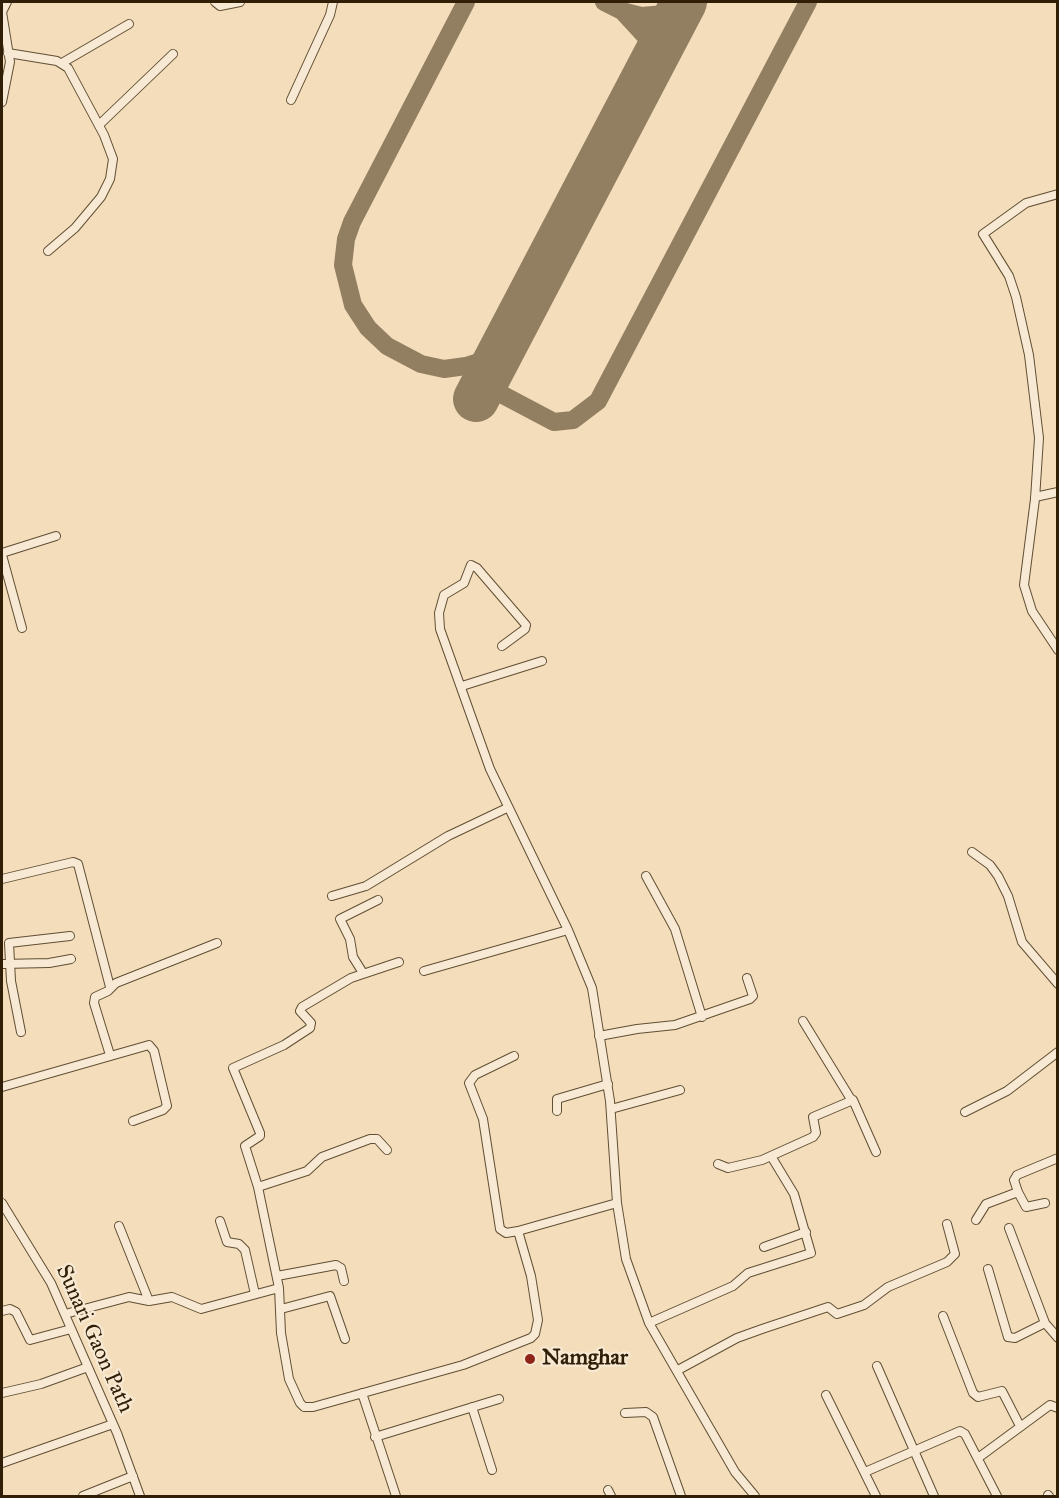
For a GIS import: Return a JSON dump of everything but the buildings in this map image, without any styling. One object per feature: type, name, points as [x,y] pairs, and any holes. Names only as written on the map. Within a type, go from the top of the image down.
[{"type":"street","points":[[2,101],[10,68],[2,12],[7,2]]},
{"type":"street","points":[[215,2],[220,6],[240,2]]},
{"type":"street","points":[[291,100],[330,15],[333,2]]},
{"type":"street","points":[[62,63],[129,24]]},
{"type":"street","points":[[8,53],[62,63],[73,75],[99,125],[113,159],[110,179],[90,212],[48,251]]},
{"type":"street","points":[[99,125],[173,54]]},
{"type":"street","points":[[1058,194],[1026,203],[983,234],[1009,276],[1029,355],[1039,438],[1035,497],[1024,585],[1032,611],[1058,650]]},
{"type":"street","points":[[1035,497],[1058,492]]},
{"type":"street","points":[[22,627],[2,554],[56,536]]},
{"type":"street","points":[[502,646],[525,629],[526,625],[477,568],[471,565],[464,583],[444,595],[439,613],[440,629],[490,769],[568,930],[592,988],[608,1084],[617,1203],[626,1259],[649,1323],[735,1472],[755,1497]]},
{"type":"street","points":[[462,687],[542,661]]},
{"type":"street","points":[[332,896],[366,886],[448,836],[507,808]]},
{"type":"street","points":[[972,852],[990,866],[998,876],[1008,896],[1022,942],[1058,984]]},
{"type":"street","points":[[2,879],[73,862],[78,864],[110,987]]},
{"type":"street","points":[[646,876],[675,930],[702,1017]]},
{"type":"street","points":[[363,973],[352,957],[350,939],[340,919],[378,900]]},
{"type":"street","points":[[424,971],[568,930]]},
{"type":"street","points":[[21,1032],[6,964],[10,942],[70,936]]},
{"type":"street","points":[[110,1054],[94,1000],[110,987],[217,943]]},
{"type":"street","points":[[6,964],[50,963],[71,959]]},
{"type":"street","points":[[399,962],[363,973],[301,1008],[311,1023],[310,1028],[284,1045],[234,1066],[260,1134],[245,1146],[258,1187],[278,1276],[284,1353],[290,1379],[300,1403],[304,1407],[313,1407],[463,1365],[525,1342],[536,1334],[538,1320],[531,1276],[518,1232]]},
{"type":"street","points":[[599,1036],[637,1029],[666,1027],[702,1017],[752,998],[747,978]]},
{"type":"street","points":[[803,1021],[852,1101],[856,1102],[876,1152]]},
{"type":"street","points":[[2,1087],[110,1054],[146,1045],[151,1046],[167,1106],[163,1110],[133,1121]]},
{"type":"street","points":[[965,1112],[1007,1091],[1058,1052]]},
{"type":"street","points":[[514,1056],[474,1075],[469,1083],[485,1130],[499,1227],[506,1233],[518,1232],[617,1203]]},
{"type":"street","points":[[557,1111],[555,1102],[557,1099],[608,1084]]},
{"type":"street","points":[[610,1109],[680,1090]]},
{"type":"street","points":[[718,1164],[728,1168],[771,1156],[813,1137],[816,1133],[813,1117],[852,1101]]},
{"type":"street","points":[[258,1187],[307,1171],[322,1157],[370,1139],[377,1139],[387,1150]]},
{"type":"street","points":[[649,1323],[733,1286],[748,1273],[809,1255],[811,1249],[789,1184],[771,1156]]},
{"type":"street","points":[[1046,1203],[1026,1208],[1014,1180],[1017,1175],[1058,1158]]},
{"type":"street","points":[[976,1220],[986,1204],[1018,1192]]},
{"type":"street","name":"Sunari Gaon Path","points":[[2,1203],[43,1266],[113,1424],[140,1497]]},
{"type":"street","points":[[220,1221],[227,1242],[239,1244],[245,1250],[255,1294]]},
{"type":"street","points":[[678,1370],[737,1338],[762,1329],[828,1307],[837,1314],[864,1305],[888,1287],[947,1262],[955,1254],[947,1224]]},
{"type":"street","points":[[119,1226],[149,1301]]},
{"type":"street","points":[[1009,1228],[1045,1323],[1058,1338]]},
{"type":"street","points":[[764,1247],[806,1232]]},
{"type":"street","points":[[278,1276],[336,1265],[341,1268],[344,1281]]},
{"type":"street","points":[[988,1269],[1008,1337],[1015,1338],[1045,1323]]},
{"type":"street","points":[[65,1314],[124,1298],[149,1301],[172,1297],[197,1309],[279,1288]]},
{"type":"street","points":[[281,1309],[330,1296],[345,1339]]},
{"type":"street","points":[[2,1311],[16,1312],[30,1340],[72,1329]]},
{"type":"street","points":[[943,1316],[973,1393],[978,1397],[1002,1391],[1020,1426]]},
{"type":"street","points":[[877,1366],[934,1497]]},
{"type":"street","points":[[2,1393],[41,1384],[88,1367]]},
{"type":"street","points":[[362,1393],[396,1497]]},
{"type":"street","points":[[826,1395],[876,1497]]},
{"type":"street","points":[[375,1437],[499,1399]]},
{"type":"street","points":[[978,1458],[1050,1405],[1054,1404],[1058,1408]]},
{"type":"street","points":[[472,1407],[492,1470]]},
{"type":"street","points":[[626,1413],[646,1412],[656,1421],[681,1497]]},
{"type":"street","points":[[2,1462],[113,1424]]},
{"type":"street","points":[[865,1472],[960,1431],[965,1434],[997,1497]]},
{"type":"street","points":[[83,1497],[133,1476]]},
{"type":"taxiway","points":[[466,2],[352,222],[346,239],[343,265],[353,305],[368,328],[387,346],[421,364],[444,369],[466,366],[488,359],[504,348]]},
{"type":"taxiway","points":[[604,2],[622,11],[641,16],[678,13]]},
{"type":"taxiway","points":[[484,385],[554,422],[573,420],[598,401],[808,2]]},
{"type":"taxiway","points":[[623,12],[647,38],[651,66]]},
{"type":"runway","points":[[476,399],[684,2]]},
{"type":"place","name":"Namghar","points":[[530,1359]]}]
